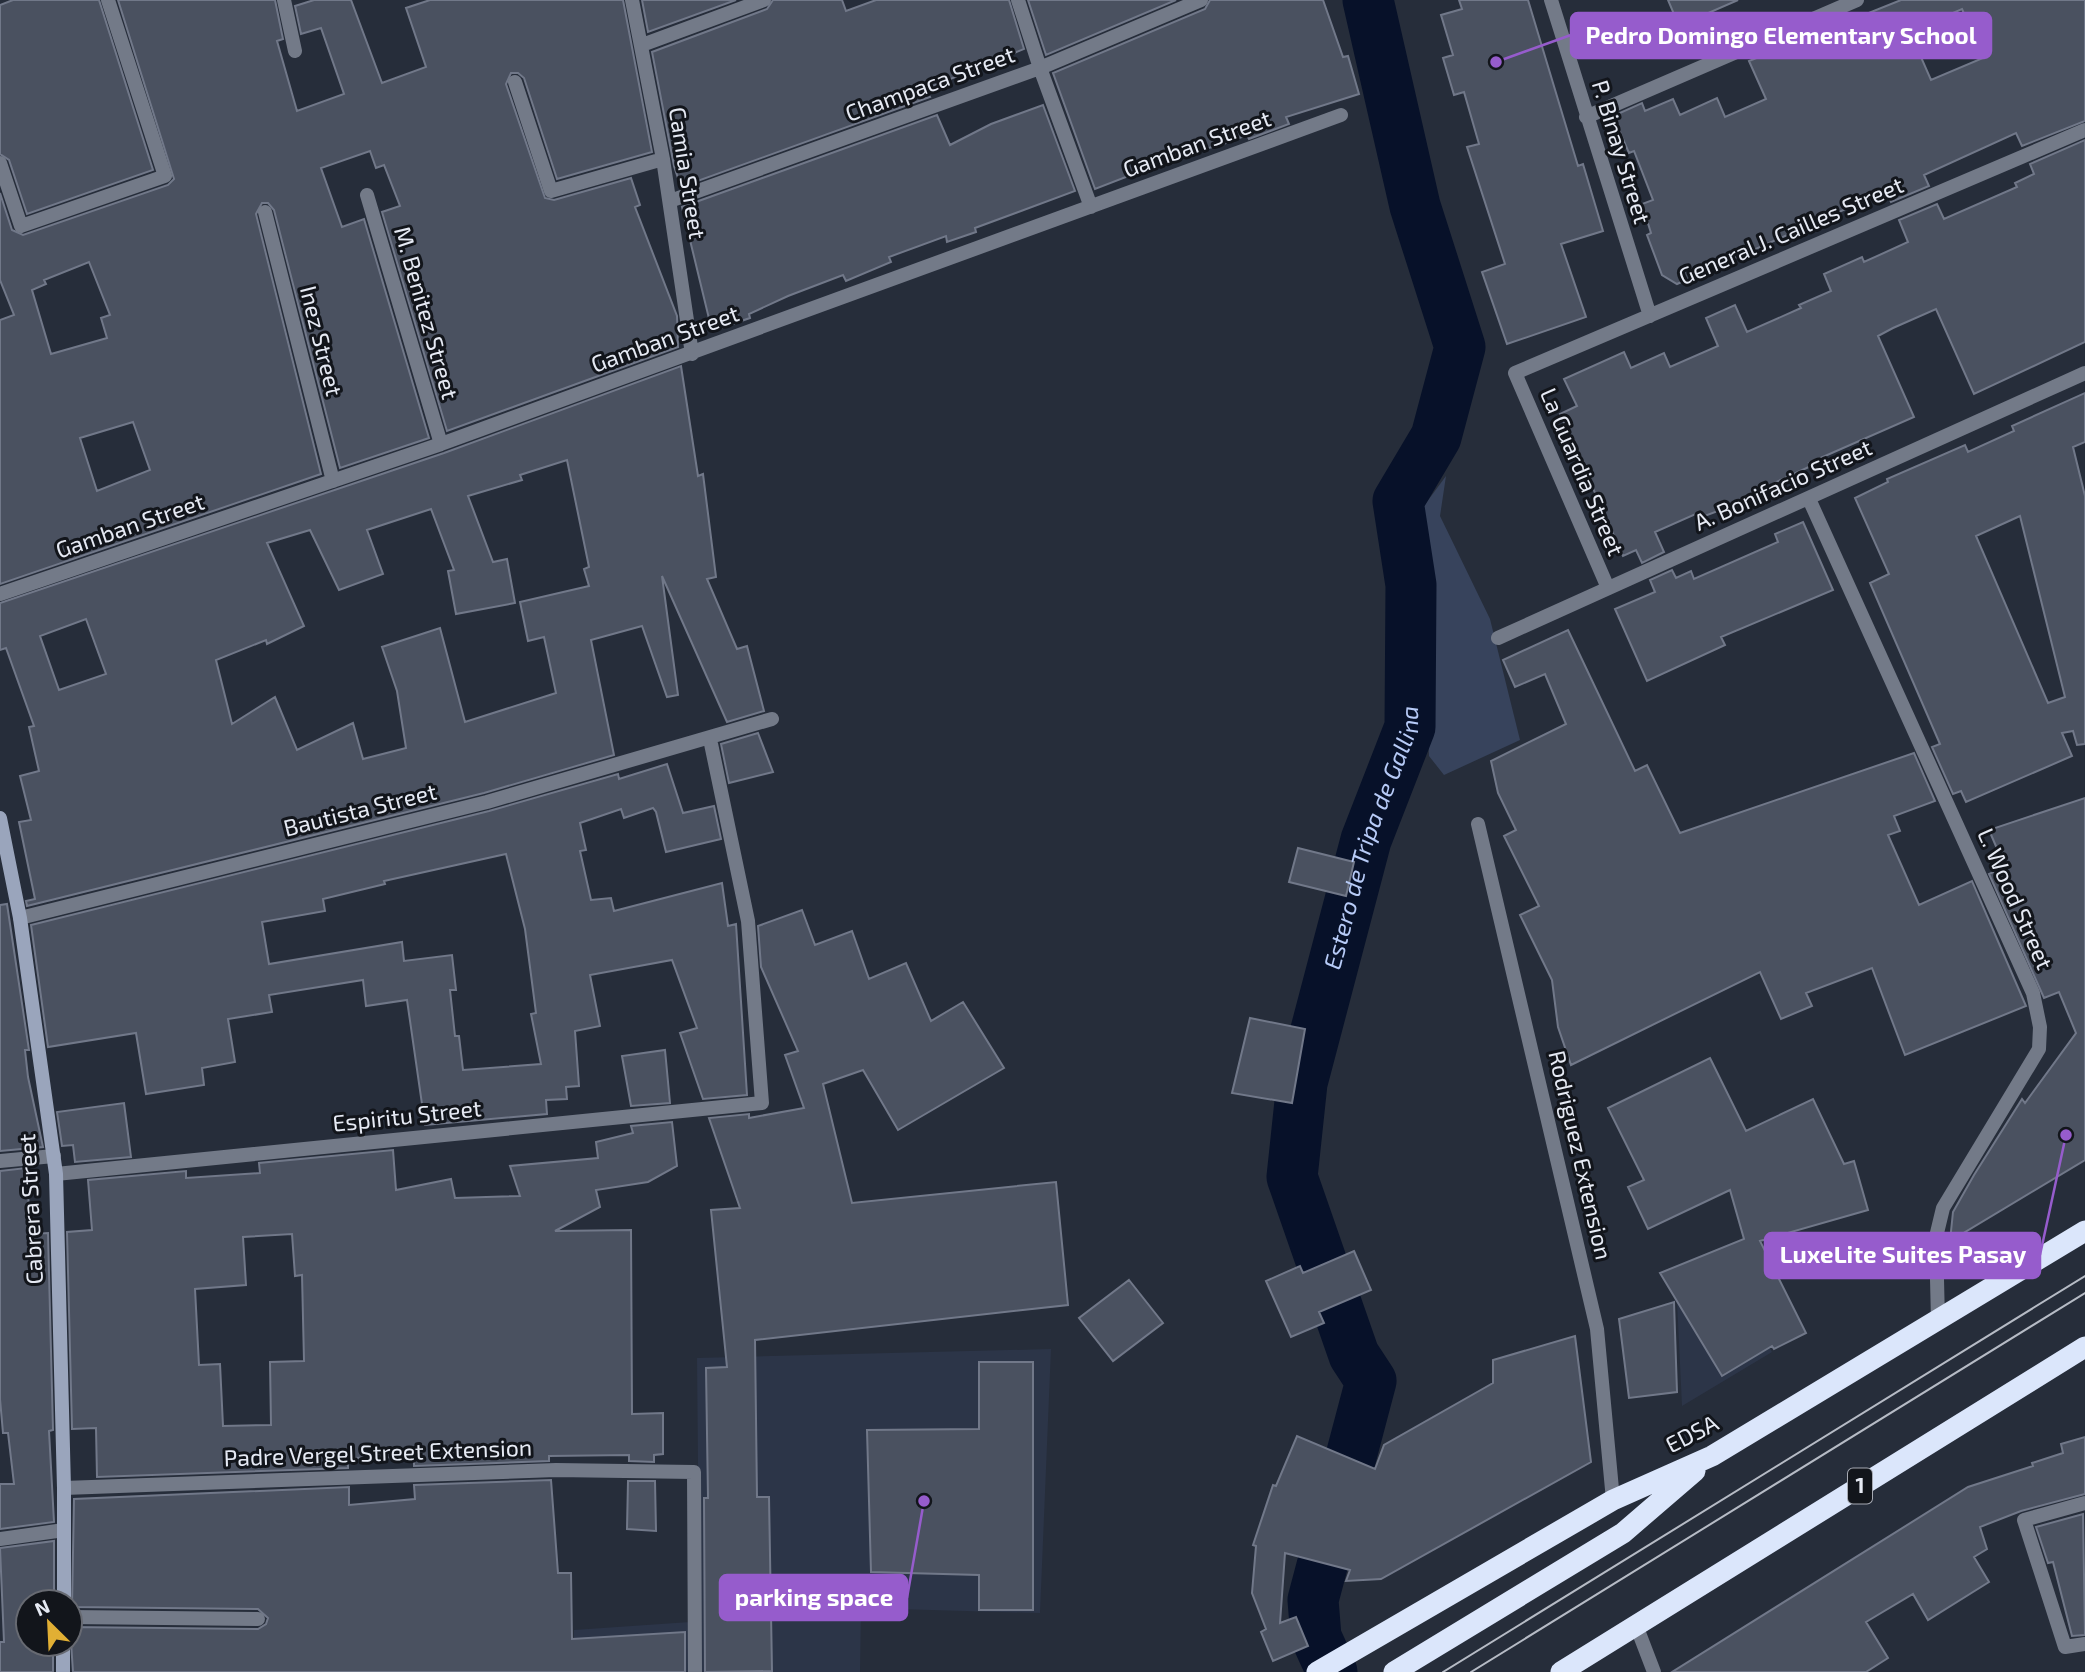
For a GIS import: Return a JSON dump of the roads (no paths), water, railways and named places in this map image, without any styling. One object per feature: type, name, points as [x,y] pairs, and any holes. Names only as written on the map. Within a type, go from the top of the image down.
[{"type":"highway","name":"EDSA","points":[[1317,1672],[1613,1500],[1712,1456],[2085,1231]]},
{"type":"highway","name":"1","points":[[1561,1672],[2085,1347]]},
{"type":"highway","points":[[1403,1666],[1623,1533],[1712,1456]]},
{"type":"street","points":[[0,163],[21,226],[165,176],[108,0]]},
{"type":"street","points":[[284,0],[295,51]]},
{"type":"street","name":"Camia Street","points":[[632,0],[663,159],[692,354]]},
{"type":"street","points":[[642,45],[764,0]]},
{"type":"street","points":[[1018,0],[1091,207]]},
{"type":"street","name":"Champaca Street","points":[[670,201],[1040,68],[1201,0]]},
{"type":"street","name":"P. Binay Street","points":[[1551,0],[1650,316]]},
{"type":"street","points":[[1586,117],[1857,0]]},
{"type":"street","points":[[515,82],[551,191],[663,159]]},
{"type":"street","name":"Gamban Street","points":[[0,594],[441,444],[1341,115]]},
{"type":"street","name":"General J. Cailles Street","points":[[1515,373],[2085,130]]},
{"type":"street","name":"M. Benitez Street","points":[[367,195],[441,444]]},
{"type":"street","name":"Inez Street","points":[[265,212],[333,481]]},
{"type":"street","name":"La Guardia Street","points":[[1515,373],[1608,588]]},
{"type":"street","name":"A. Bonifacio Street","points":[[1498,638],[2085,373]]},
{"type":"street","name":"L. Wood Street","points":[[1809,499],[2033,993],[2040,1027],[2039,1049],[1943,1208],[1936,1237],[1938,1321]]},
{"type":"street","name":"Bautista Street","points":[[20,918],[487,802],[772,719]]},
{"type":"street","name":"Espiritu Street","points":[[56,1174],[762,1103],[748,921],[710,739]]},
{"type":"street","name":"Cabrera Street","points":[[0,818],[20,918],[56,1174],[64,1588]]},
{"type":"street","name":"Rodriguez Extension","points":[[1478,824],[1597,1329],[1613,1500]]},
{"type":"street","points":[[0,1161],[54,1156]]},
{"type":"street","name":"Padre Vergel Street Extension","points":[[64,1488],[556,1470],[694,1472],[695,1672]]},
{"type":"street","points":[[2085,1503],[2024,1520],[2065,1647],[2085,1644]]},
{"type":"street","points":[[0,1539],[64,1530]]},
{"type":"street","points":[[84,1617],[258,1619]]},
{"type":"street","points":[[1636,1625],[1654,1672]]},
{"type":"waterway","name":"Estero de Tripa de Gallina","points":[[1332,1672],[1316,1637],[1313,1600],[1371,1381],[1354,1355],[1292,1177],[1302,1083],[1366,840],[1410,727],[1411,585],[1398,501],[1436,437],[1460,347],[1415,206],[1368,0]]},
{"type":"tram line","points":[[1443,1672],[2085,1276]]},
{"type":"tram line","points":[[1471,1672],[2085,1293]]},
{"type":"place","name":"Pedro Domingo Elementary School","points":[[1496,62]]},
{"type":"place","name":"LuxeLite Suites Pasay","points":[[2066,1135]]},
{"type":"place","name":"parking space","points":[[924,1501]]}]
